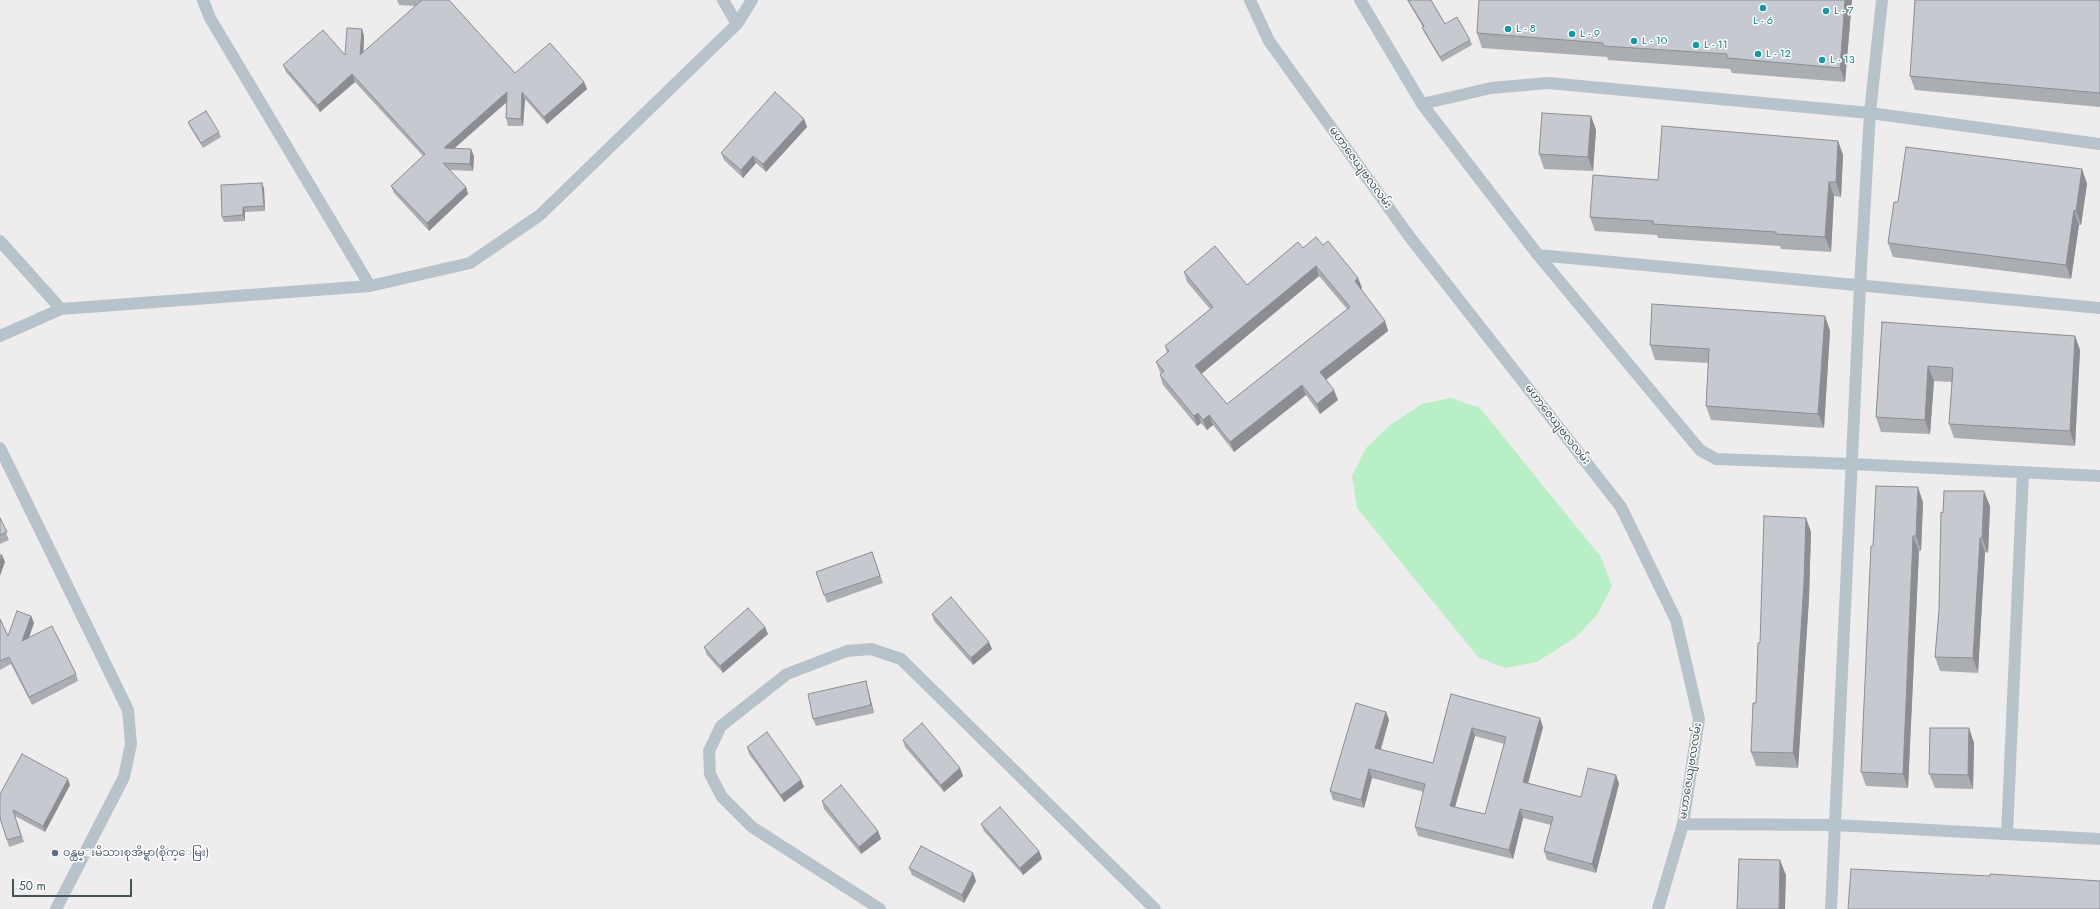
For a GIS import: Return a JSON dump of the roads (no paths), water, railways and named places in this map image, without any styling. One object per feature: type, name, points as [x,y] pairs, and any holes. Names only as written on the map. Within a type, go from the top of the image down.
[{"type":"street","points":[[203,0],[210,18],[370,286]]},
{"type":"street","points":[[723,0],[737,24]]},
{"type":"street","points":[[0,336],[62,309],[370,286],[470,263],[540,215],[737,24],[752,0]]},
{"type":"street","name":"မဟာဇေယျဗလလမ်း","points":[[1250,0],[1269,41],[1409,236],[1621,507],[1676,620],[1699,719],[1683,824],[1658,909]]},
{"type":"street","points":[[1360,0],[1422,104],[1538,256],[1700,450],[1716,459],[2100,476]]},
{"type":"street","points":[[1831,909],[1860,286],[1870,113],[1882,0]]},
{"type":"street","points":[[1422,104],[1491,88],[1548,83],[1870,113],[2100,144]]},
{"type":"street","points":[[0,241],[62,309]]},
{"type":"street","points":[[1538,256],[2100,308]]},
{"type":"street","points":[[0,448],[128,710],[131,744],[124,777],[56,909]]},
{"type":"street","points":[[2007,834],[2023,472]]},
{"type":"street","points":[[880,909],[752,826],[722,797],[710,774],[709,751],[721,726],[787,674],[847,651],[871,649],[901,659],[1155,909]]},
{"type":"street","points":[[1683,824],[1835,825],[2100,839]]},
{"type":"place","name":"L - 6","points":[[1763,8]]},
{"type":"place","name":"L - 7","points":[[1826,11]]},
{"type":"place","name":"L - 8","points":[[1508,29]]},
{"type":"place","name":"L - 9","points":[[1572,34]]},
{"type":"place","name":"L - 10","points":[[1634,41]]},
{"type":"place","name":"L - 11","points":[[1696,45]]},
{"type":"place","name":"L - 12","points":[[1758,54]]},
{"type":"place","name":"L - 13","points":[[1822,60]]},
{"type":"place","name":"ဝန္ထမ္းမိသားစုအိမ္ရာ(စိုက္ေမြး)","points":[[55,853]]}]
